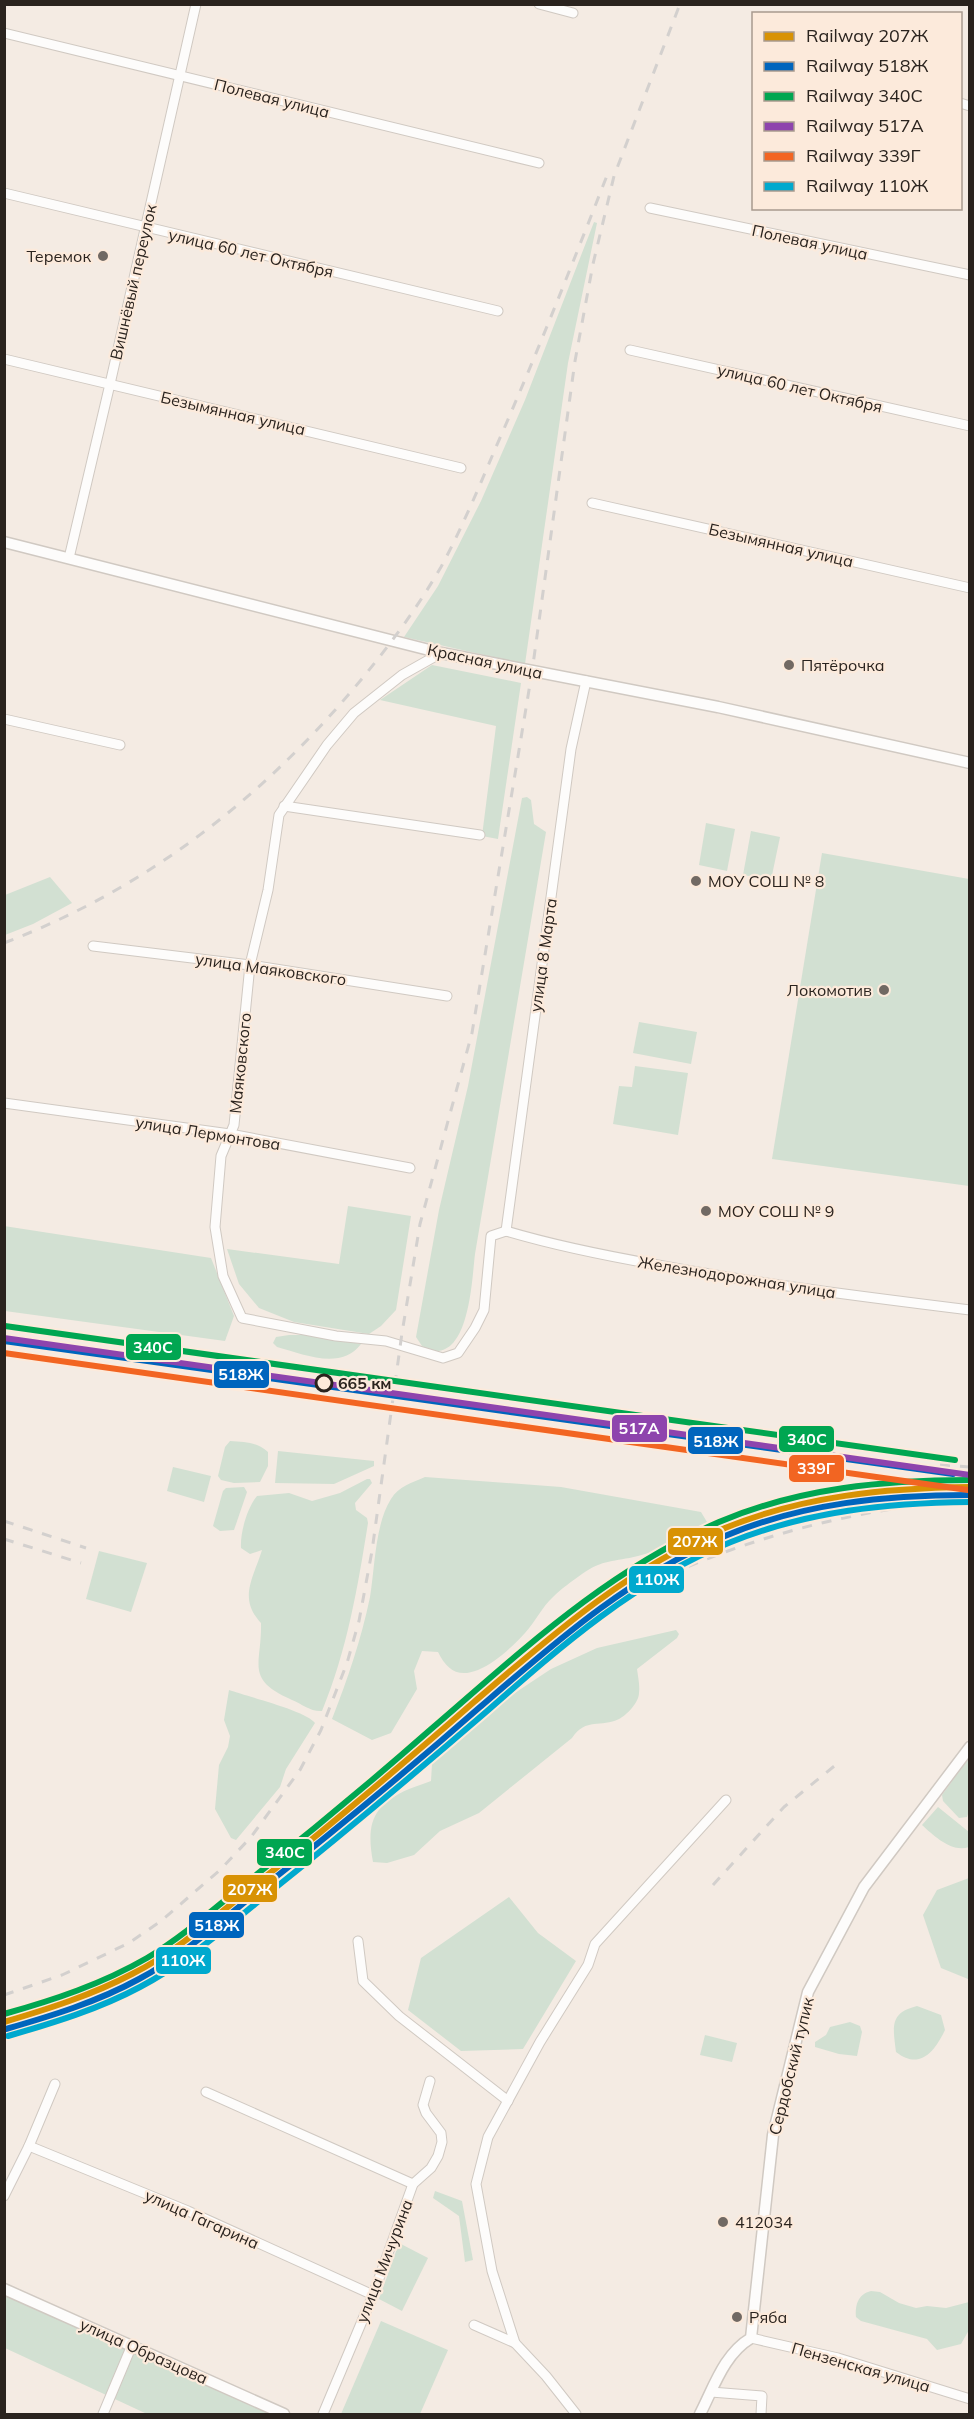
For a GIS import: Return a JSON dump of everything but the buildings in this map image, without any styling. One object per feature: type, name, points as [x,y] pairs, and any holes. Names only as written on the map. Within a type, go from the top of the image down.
[{"type":"street","name":"Вишнёвый переулок","points":[[69,558],[196,4]]},
{"type":"street","points":[[538,4],[573,13]]},
{"type":"street","name":"Полевая улица","points":[[4,33],[539,163]]},
{"type":"street","name":"улица 60 лет Октября","points":[[4,193],[498,311]]},
{"type":"street","name":"Полевая улица","points":[[650,208],[969,275]]},
{"type":"street","name":"улица 60 лет Октября","points":[[630,350],[969,426]]},
{"type":"street","name":"Безымянная улица","points":[[4,359],[461,468]]},
{"type":"street","name":"Безымянная улица","points":[[592,503],[969,588]]},
{"type":"street","name":"Красная улица","points":[[4,542],[441,653],[718,706],[969,762]]},
{"type":"street","name":"Маяковского","points":[[441,653],[402,675],[354,713],[327,745],[279,815],[268,890],[250,965],[234,1125],[221,1156],[215,1227],[223,1276],[242,1318],[336,1335],[386,1341],[443,1358],[458,1353],[484,1310],[491,1236],[506,1231]]},
{"type":"street","name":"улица 8 Марта","points":[[506,1231],[571,749],[586,681]]},
{"type":"street","points":[[4,719],[120,745]]},
{"type":"street","points":[[285,806],[480,835]]},
{"type":"street","name":"улица Маяковского","points":[[93,946],[250,965],[447,996]]},
{"type":"street","name":"улица Лермонтова","points":[[4,1103],[230,1134],[411,1168]]},
{"type":"street","name":"Железнодорожная улица","points":[[506,1231],[538,1241],[593,1253],[741,1281],[969,1310]]},
{"type":"street","name":"Сердобский тупик","points":[[751,2338],[773,2135],[808,1992],[864,1887],[969,1747]]},
{"type":"street","points":[[515,2343],[492,2271],[476,2184],[488,2137],[540,2042],[588,1965],[595,1944],[726,1800]]},
{"type":"street","points":[[358,1941],[363,1981],[399,2016],[508,2102]]},
{"type":"street","name":"улица Мичурина","points":[[323,2415],[373,2295],[413,2184],[431,2168],[438,2156],[442,2142],[441,2133],[426,2113],[423,2105],[430,2081]]},
{"type":"street","points":[[4,2196],[29,2146],[55,2084]]},
{"type":"street","points":[[206,2092],[413,2184]]},
{"type":"street","name":"улица Гагарина","points":[[29,2146],[188,2211],[373,2295]]},
{"type":"street","name":"улица Образцова","points":[[4,2289],[284,2415]]},
{"type":"street","points":[[474,2325],[515,2343],[546,2376],[576,2415]]},
{"type":"street","points":[[700,2415],[728,2358],[739,2345],[751,2338]]},
{"type":"street","name":"Пензенская улица","points":[[751,2338],[838,2358],[969,2398]]},
{"type":"street","points":[[103,2415],[132,2345]]},
{"type":"street","points":[[711,2392],[762,2396],[761,2415]]},
{"type":"green space","points":[[594,222],[597,223],[568,363],[525,664],[404,637],[438,586],[481,501],[525,400]]},
{"type":"green space","points":[[432,665],[521,683],[498,839],[482,836],[496,726],[380,700]]},
{"type":"green space","points":[[527,797],[531,800],[534,824],[546,832],[470,1295],[467,1312],[456,1340],[447,1348],[435,1351],[422,1346],[416,1337],[439,1210],[468,1086],[522,798]]},
{"type":"green space","points":[[706,823],[735,829],[727,871],[699,865]]},
{"type":"green space","points":[[751,831],[780,837],[771,880],[743,875]]},
{"type":"green space","name":"Локомотив","points":[[822,853],[969,879],[969,1186],[772,1159]]},
{"type":"green space","points":[[50,877],[72,903],[33,924],[5,935],[5,895]]},
{"type":"green space","points":[[639,1022],[697,1032],[691,1064],[633,1053]]},
{"type":"green space","points":[[635,1066],[688,1073],[678,1135],[613,1124],[619,1086],[632,1087]]},
{"type":"green space","points":[[348,1206],[411,1216],[396,1310],[381,1326],[369,1334],[294,1322],[259,1308],[239,1284],[227,1249],[339,1264]]},
{"type":"green space","points":[[4,1226],[211,1258],[234,1316],[225,1341],[5,1311]]},
{"type":"green space","points":[[309,1335],[361,1344],[353,1352],[343,1357],[321,1358],[277,1347],[273,1343],[276,1337]]},
{"type":"green space","points":[[230,1441],[255,1444],[268,1452],[268,1466],[260,1482],[234,1483],[221,1480],[218,1476],[225,1447]]},
{"type":"green space","points":[[278,1451],[374,1461],[374,1466],[334,1484],[275,1483]]},
{"type":"green space","points":[[173,1467],[211,1476],[204,1502],[167,1491]]},
{"type":"green space","points":[[425,1477],[561,1487],[701,1512],[707,1522],[666,1547],[638,1556],[603,1563],[589,1569],[545,1605],[525,1633],[509,1649],[478,1670],[459,1673],[445,1664],[438,1652],[422,1651],[414,1671],[417,1689],[391,1733],[372,1740],[332,1719],[363,1628],[370,1597],[376,1546],[386,1509],[398,1491]]},
{"type":"green space","points":[[370,1479],[372,1483],[355,1503],[356,1510],[367,1518],[368,1523],[351,1618],[322,1711],[314,1710],[277,1692],[261,1677],[259,1660],[261,1623],[254,1614],[249,1597],[252,1579],[262,1550],[250,1554],[241,1548],[243,1528],[250,1507],[257,1496],[289,1493],[312,1501],[340,1493]]},
{"type":"green space","points":[[244,1487],[247,1492],[234,1530],[220,1531],[213,1526],[223,1491],[226,1488]]},
{"type":"green space","points":[[99,1551],[147,1563],[131,1612],[86,1599]]},
{"type":"green space","points":[[676,1630],[679,1634],[677,1638],[637,1669],[638,1697],[632,1708],[622,1717],[612,1722],[583,1727],[479,1813],[440,1831],[414,1855],[387,1863],[373,1862],[370,1837],[374,1817],[387,1802],[397,1795],[431,1781],[432,1764],[447,1738],[551,1669],[597,1648]]},
{"type":"green space","points":[[229,1690],[289,1709],[310,1718],[315,1723],[286,1769],[280,1787],[236,1840],[231,1838],[215,1809],[219,1765],[228,1747],[230,1736],[224,1720]]},
{"type":"green space","points":[[969,1758],[969,1811],[967,1817],[959,1818],[943,1801],[942,1795]]},
{"type":"green space","points":[[938,1807],[969,1832],[969,1847],[950,1846],[922,1825]]},
{"type":"green space","points":[[969,1878],[970,1978],[968,1979],[941,1968],[923,1915],[937,1890]]},
{"type":"green space","points":[[509,1897],[538,1933],[576,1961],[523,2049],[461,2051],[408,2010],[421,1958]]},
{"type":"green space","points":[[917,2006],[941,2015],[945,2030],[926,2056],[912,2060],[896,2052],[894,2028],[897,2017],[901,2013]]},
{"type":"green space","points":[[850,2022],[860,2026],[862,2032],[857,2056],[839,2054],[815,2047],[815,2042],[826,2035],[830,2027]]},
{"type":"green space","points":[[705,2035],[737,2043],[732,2062],[700,2055]]},
{"type":"green space","points":[[435,2191],[462,2201],[473,2260],[465,2262],[459,2216],[433,2198]]},
{"type":"green space","points":[[399,2243],[428,2258],[402,2311],[379,2299]]},
{"type":"green space","points":[[5,2289],[284,2414],[147,2414],[5,2348]]},
{"type":"green space","points":[[871,2291],[880,2292],[899,2303],[916,2308],[927,2306],[946,2308],[969,2302],[969,2330],[961,2344],[937,2350],[927,2339],[861,2321],[856,2317],[857,2304],[860,2297]]},
{"type":"green space","points":[[381,2321],[448,2350],[420,2414],[341,2414]]},
{"type":"railway","points":[[4,1995],[62,1975],[129,1943],[161,1921],[220,1870],[251,1837],[300,1770],[321,1730],[347,1663],[359,1621],[372,1551],[402,1333],[420,1224],[472,1033],[532,672],[575,361],[593,264],[614,176],[680,4]]},
{"type":"railway","points":[[4,943],[56,921],[105,896],[152,868],[239,804],[318,729],[401,629],[441,567],[477,492],[608,173]]},
{"type":"railway","points":[[458,1419],[809,1464]]},
{"type":"railway","points":[[940,1465],[970,1467]]},
{"type":"railway","points":[[535,1659],[582,1624],[620,1600],[711,1557],[797,1529],[841,1519],[885,1510],[970,1501]]},
{"type":"railway","points":[[4,1521],[86,1548]]},
{"type":"railway","points":[[4,1539],[81,1563]]},
{"type":"railway","points":[[713,1885],[784,1807],[838,1763]]},
{"type":"rail line","name":"340С","points":[[5,1326],[955,1460]]},
{"type":"rail line","name":"517А","points":[[4,1338],[970,1475]]},
{"type":"rail line","name":"518Ж","points":[[4,1341],[953,1474]]},
{"type":"rail line","name":"339Г","points":[[4,1353],[968,1490]]},
{"type":"rail line","name":"340С","points":[[4,2014],[95,1983],[147,1958],[174,1940],[342,1806],[532,1642],[602,1589],[639,1564],[678,1542],[749,1510],[811,1494],[874,1484],[970,1480]]},
{"type":"rail line","name":"207Ж","points":[[4,2022],[53,2007],[117,1982],[181,1944],[339,1817],[562,1628],[624,1583],[690,1544],[754,1517],[814,1501],[907,1489],[970,1487]]},
{"type":"rail line","name":"518Ж","points":[[6,2029],[57,2014],[107,1995],[155,1970],[185,1950],[342,1824],[567,1634],[657,1571],[725,1536],[784,1516],[876,1499],[970,1495]]},
{"type":"rail line","name":"110Ж","points":[[8,2036],[59,2021],[108,2002],[157,1978],[189,1956],[348,1829],[571,1639],[663,1575],[731,1542],[789,1523],[878,1507],[970,1502]]},
{"type":"place","name":"Теремок","points":[[103,256]]},
{"type":"place","name":"Пятёрочка","points":[[789,665]]},
{"type":"place","name":"МОУ СОШ № 8","points":[[696,881]]},
{"type":"place","name":"Локомотив","points":[[884,990]]},
{"type":"place","name":"МОУ СОШ № 9","points":[[706,1211]]},
{"type":"place","name":"665 км","points":[[324,1383]]},
{"type":"place","name":"412034","points":[[723,2222]]},
{"type":"place","name":"Ряба","points":[[737,2317]]}]
